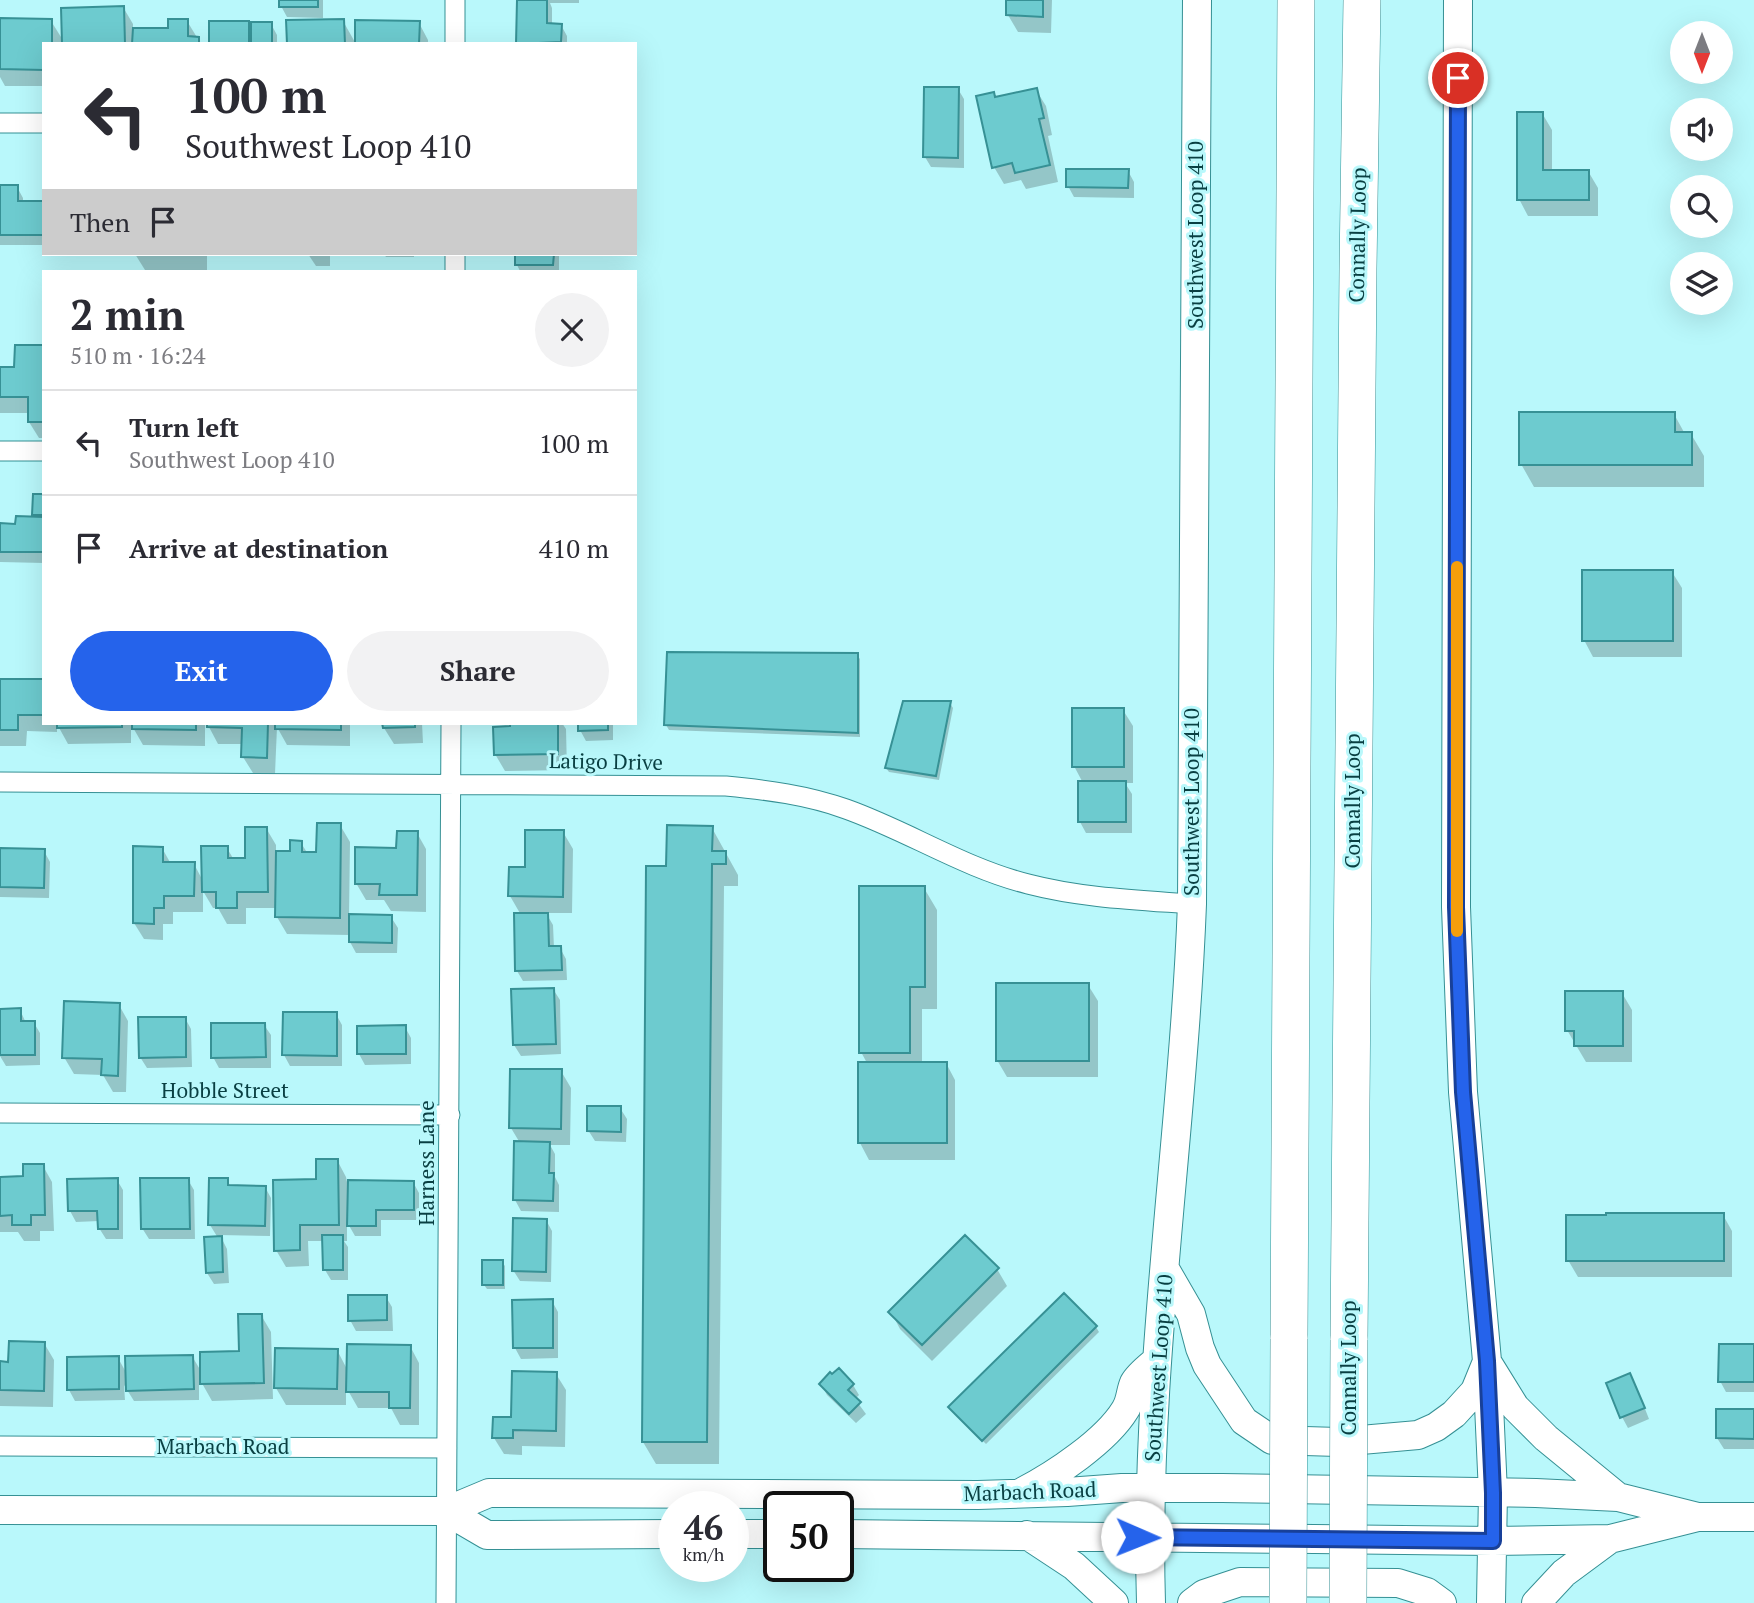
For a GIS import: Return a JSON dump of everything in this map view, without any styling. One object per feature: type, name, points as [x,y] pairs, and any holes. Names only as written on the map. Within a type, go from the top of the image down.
[{"type":"highway","points":[[1288,1603],[1296,0]]},
{"type":"highway","name":"Connally Loop","points":[[1348,1603],[1357,283],[1362,0]]},
{"type":"main road","name":"Southwest Loop 410","points":[[1151,1603],[1153,1428],[1192,904],[1197,0]]},
{"type":"main road","points":[[1458,0],[1456,907],[1463,1092],[1487,1361],[1493,1493],[1491,1603]]},
{"type":"main road","points":[[1165,1269],[1191,1314],[1207,1365],[1244,1421],[1272,1440],[1338,1442],[1418,1435],[1436,1427],[1454,1414],[1475,1391],[1487,1361]]},
{"type":"main road","points":[[1016,1495],[1062,1468],[1110,1428],[1126,1409],[1135,1382],[1157,1360]]},
{"type":"main road","points":[[1487,1361],[1515,1407],[1555,1445],[1618,1497]]},
{"type":"main road","name":"Marbach Road","points":[[0,1510],[446,1511],[489,1493],[1016,1495],[1122,1488],[1222,1488],[1618,1497],[1698,1517]]},
{"type":"main road","points":[[446,1511],[487,1535],[658,1535]]},
{"type":"main road","name":"Marbach Road","points":[[854,1534],[1493,1541],[1609,1539],[1698,1517],[1754,1517]]},
{"type":"main road","points":[[1027,1535],[1074,1566],[1114,1603]]},
{"type":"main road","points":[[1536,1603],[1564,1573],[1609,1539]]},
{"type":"main road","points":[[1192,1603],[1204,1594],[1240,1582],[1293,1582],[1398,1583],[1427,1592],[1442,1603]]},
{"type":"street","points":[[455,0],[455,42]]},
{"type":"street","points":[[0,123],[42,123]]},
{"type":"street","points":[[0,451],[42,452]]},
{"type":"street","name":"Harness Lane","points":[[446,1603],[451,725]]},
{"type":"street","name":"Latigo Drive","points":[[0,782],[726,786],[783,792],[844,809],[961,860],[1027,884],[1110,898],[1192,904]]},
{"type":"street","name":"Hobble Street","points":[[0,1114],[450,1115]]},
{"type":"street","name":"Marbach Road","points":[[0,1446],[447,1448]]},
{"type":"building","points":[[279,0],[318,0],[318,7],[279,7]]},
{"type":"building","points":[[517,0],[547,0],[547,23],[562,24],[561,42],[516,42]]},
{"type":"building","points":[[1006,0],[1043,0],[1043,17],[1006,15]]},
{"type":"building","points":[[124,6],[125,42],[62,42],[61,8]]},
{"type":"building","points":[[0,18],[52,19],[52,42],[42,42],[42,70],[0,69]]},
{"type":"building","points":[[168,19],[188,19],[188,36],[199,37],[199,42],[132,42],[133,28],[168,28]]},
{"type":"building","points":[[344,19],[345,42],[287,42],[286,20]]},
{"type":"building","points":[[355,20],[420,21],[419,42],[355,42]]},
{"type":"building","points":[[209,21],[249,21],[249,42],[209,42]]},
{"type":"building","points":[[251,22],[272,22],[272,42],[251,42]]},
{"type":"building","points":[[924,87],[959,87],[958,158],[923,157]]},
{"type":"building","points":[[1037,88],[1044,118],[1039,119],[1050,165],[1015,173],[1012,163],[992,168],[976,96],[994,92],[995,97]]},
{"type":"building","points":[[1517,112],[1543,112],[1543,170],[1589,170],[1589,200],[1517,200]]},
{"type":"building","points":[[1066,169],[1129,169],[1128,188],[1066,187]]},
{"type":"building","points":[[0,185],[18,185],[18,201],[42,201],[42,235],[0,235]]},
{"type":"building","points":[[515,256],[554,256],[553,265],[515,265]]},
{"type":"building","points":[[15,345],[42,345],[42,422],[28,422],[28,397],[0,397],[0,367],[14,367]]},
{"type":"building","points":[[1519,412],[1675,412],[1675,432],[1692,432],[1692,465],[1519,465]]},
{"type":"building","points":[[33,494],[42,494],[42,515],[32,515]]},
{"type":"building","points":[[16,516],[42,517],[42,552],[0,552],[0,523],[15,524]]},
{"type":"building","points":[[1582,570],[1673,570],[1673,641],[1582,641]]},
{"type":"building","points":[[667,652],[858,653],[858,733],[664,725]]},
{"type":"building","points":[[0,679],[42,679],[42,715],[18,715],[18,730],[0,730]]},
{"type":"building","points":[[903,701],[951,701],[936,776],[885,768]]},
{"type":"building","points":[[1072,708],[1124,708],[1124,767],[1072,767]]},
{"type":"building","points":[[57,725],[122,725],[122,727],[57,728]]},
{"type":"building","points":[[132,725],[196,725],[196,730],[132,729]]},
{"type":"building","points":[[268,725],[267,758],[241,757],[242,728],[207,727]]},
{"type":"building","points":[[275,725],[341,725],[341,730],[275,729]]},
{"type":"building","points":[[382,725],[415,725],[415,727],[383,728]]},
{"type":"building","points":[[558,725],[558,754],[494,755],[493,727]]},
{"type":"building","points":[[578,725],[608,725],[608,730],[578,731]]},
{"type":"building","points":[[1078,781],[1126,781],[1126,822],[1078,822]]},
{"type":"building","points":[[317,823],[341,823],[340,918],[275,917],[276,851],[290,851],[290,840],[302,841],[302,852],[316,852]]},
{"type":"building","points":[[667,825],[713,826],[712,851],[726,851],[726,864],[712,864],[707,1442],[642,1442],[646,866],[666,866]]},
{"type":"building","points":[[245,827],[267,827],[268,892],[237,892],[237,908],[216,908],[216,892],[202,892],[201,846],[228,846],[228,858],[245,858]]},
{"type":"building","points":[[525,830],[564,830],[563,897],[508,896],[509,867],[525,867]]},
{"type":"building","points":[[397,831],[418,831],[417,895],[379,895],[380,884],[355,884],[355,847],[396,848]]},
{"type":"building","points":[[133,846],[163,847],[163,862],[195,862],[194,896],[164,896],[164,908],[154,908],[154,924],[133,923]]},
{"type":"building","points":[[0,848],[45,849],[44,888],[0,887]]},
{"type":"building","points":[[859,886],[925,886],[925,987],[910,987],[910,1053],[859,1053]]},
{"type":"building","points":[[514,913],[548,913],[549,946],[561,946],[562,970],[515,971]]},
{"type":"building","points":[[349,914],[392,915],[392,943],[349,942]]},
{"type":"building","points":[[996,983],[1089,983],[1089,1061],[996,1061]]},
{"type":"building","points":[[554,988],[556,1044],[513,1045],[511,989]]},
{"type":"building","points":[[1565,991],[1623,991],[1623,1046],[1574,1046],[1574,1031],[1565,1031]]},
{"type":"building","points":[[64,1001],[120,1003],[118,1076],[101,1075],[102,1059],[62,1058]]},
{"type":"building","points":[[21,1008],[21,1021],[35,1021],[35,1055],[0,1055],[0,1009]]},
{"type":"building","points":[[283,1012],[337,1012],[337,1056],[282,1055]]},
{"type":"building","points":[[138,1017],[186,1017],[186,1057],[139,1058]]},
{"type":"building","points":[[211,1023],[265,1023],[266,1057],[211,1058]]},
{"type":"building","points":[[406,1025],[406,1054],[357,1054],[357,1026]]},
{"type":"building","points":[[858,1062],[947,1062],[947,1143],[858,1143]]},
{"type":"building","points":[[510,1069],[562,1069],[561,1129],[509,1128]]},
{"type":"building","points":[[587,1106],[621,1106],[621,1132],[587,1131]]},
{"type":"building","points":[[514,1141],[550,1142],[549,1173],[554,1173],[553,1201],[513,1200]]},
{"type":"building","points":[[316,1159],[338,1159],[339,1225],[300,1225],[300,1250],[274,1251],[273,1180],[316,1179]]},
{"type":"building","points":[[23,1164],[44,1164],[45,1215],[31,1215],[31,1225],[12,1225],[12,1215],[0,1216],[0,1177],[23,1176]]},
{"type":"building","points":[[118,1178],[118,1229],[98,1229],[97,1211],[68,1211],[67,1179]]},
{"type":"building","points":[[140,1178],[189,1178],[190,1229],[141,1229]]},
{"type":"building","points":[[209,1178],[228,1178],[228,1185],[266,1186],[265,1226],[208,1225]]},
{"type":"building","points":[[348,1180],[414,1181],[414,1210],[376,1210],[376,1226],[347,1226]]},
{"type":"building","points":[[1724,1213],[1724,1261],[1566,1261],[1566,1215]]},
{"type":"building","points":[[513,1218],[547,1219],[546,1272],[512,1271]]},
{"type":"building","points":[[322,1235],[343,1235],[343,1270],[323,1270]]},
{"type":"building","points":[[965,1235],[999,1268],[922,1345],[888,1312]]},
{"type":"building","points":[[222,1236],[223,1272],[206,1273],[204,1237]]},
{"type":"building","points":[[482,1260],[503,1260],[503,1285],[482,1285]]},
{"type":"building","points":[[1064,1293],[1097,1326],[982,1441],[948,1407]]},
{"type":"building","points":[[348,1295],[387,1295],[387,1320],[348,1321]]},
{"type":"building","points":[[553,1299],[553,1348],[513,1348],[512,1300]]},
{"type":"building","points":[[238,1314],[262,1314],[264,1383],[200,1384],[200,1352],[239,1351]]},
{"type":"building","points":[[9,1341],[45,1342],[44,1391],[0,1390],[0,1361],[8,1362]]},
{"type":"building","points":[[347,1344],[411,1345],[410,1408],[389,1408],[389,1392],[346,1392]]},
{"type":"building","points":[[1719,1344],[1754,1344],[1754,1382],[1718,1382]]},
{"type":"building","points":[[275,1348],[338,1349],[337,1389],[274,1388]]},
{"type":"building","points":[[193,1355],[194,1389],[126,1391],[125,1356]]},
{"type":"building","points":[[119,1356],[119,1389],[67,1390],[67,1357]]},
{"type":"building","points":[[839,1368],[854,1384],[848,1390],[861,1402],[849,1414],[819,1384],[830,1372],[832,1374]]},
{"type":"building","points":[[512,1371],[557,1372],[556,1431],[513,1430],[513,1438],[492,1438],[493,1417],[511,1417]]},
{"type":"building","points":[[1630,1373],[1645,1408],[1620,1418],[1606,1383]]},
{"type":"building","points":[[1716,1409],[1754,1409],[1754,1439],[1716,1438]]},
{"type":"slow traffic","points":[[1457,567],[1457,931]]},
{"type":"route","points":[[1137,1537],[1493,1541],[1487,1361],[1463,1092],[1456,907],[1458,78]]}]
